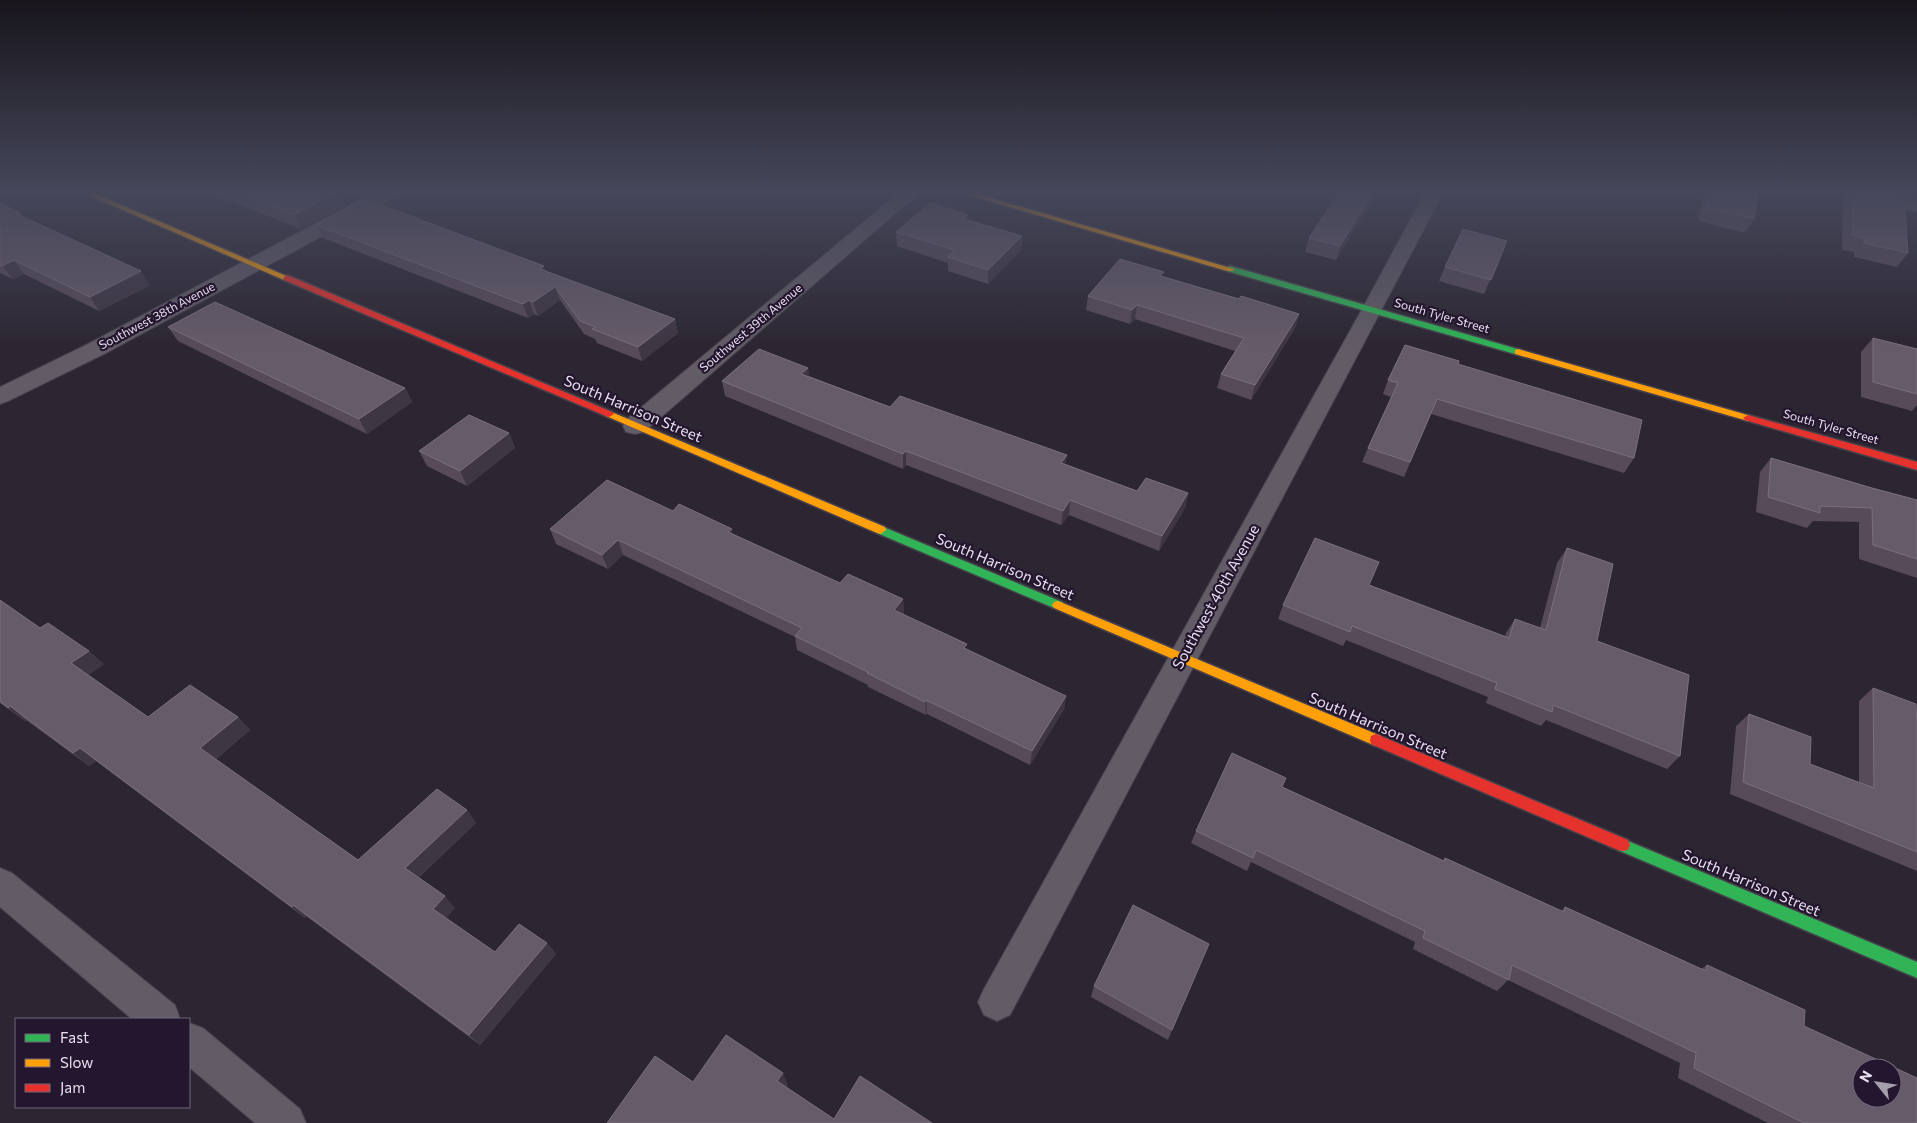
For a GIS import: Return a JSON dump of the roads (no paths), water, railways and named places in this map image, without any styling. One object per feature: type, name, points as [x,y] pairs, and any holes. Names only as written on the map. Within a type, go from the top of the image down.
[{"type":"street","name":"South Harrison Street","points":[[206,243],[1917,970]]},
{"type":"street","name":"Southwest 38th Avenue","points":[[0,396],[70,362],[293,243]]},
{"type":"street","name":"Southwest 39th Avenue","points":[[635,426],[850,243]]},
{"type":"street","name":"South Tyler Street","points":[[1141,243],[1917,466]]},
{"type":"street","name":"Southwest 40th Avenue","points":[[997,1002],[1407,243]]},
{"type":"street","points":[[0,885],[161,1018]]},
{"type":"street","points":[[190,1043],[286,1123]]}]
